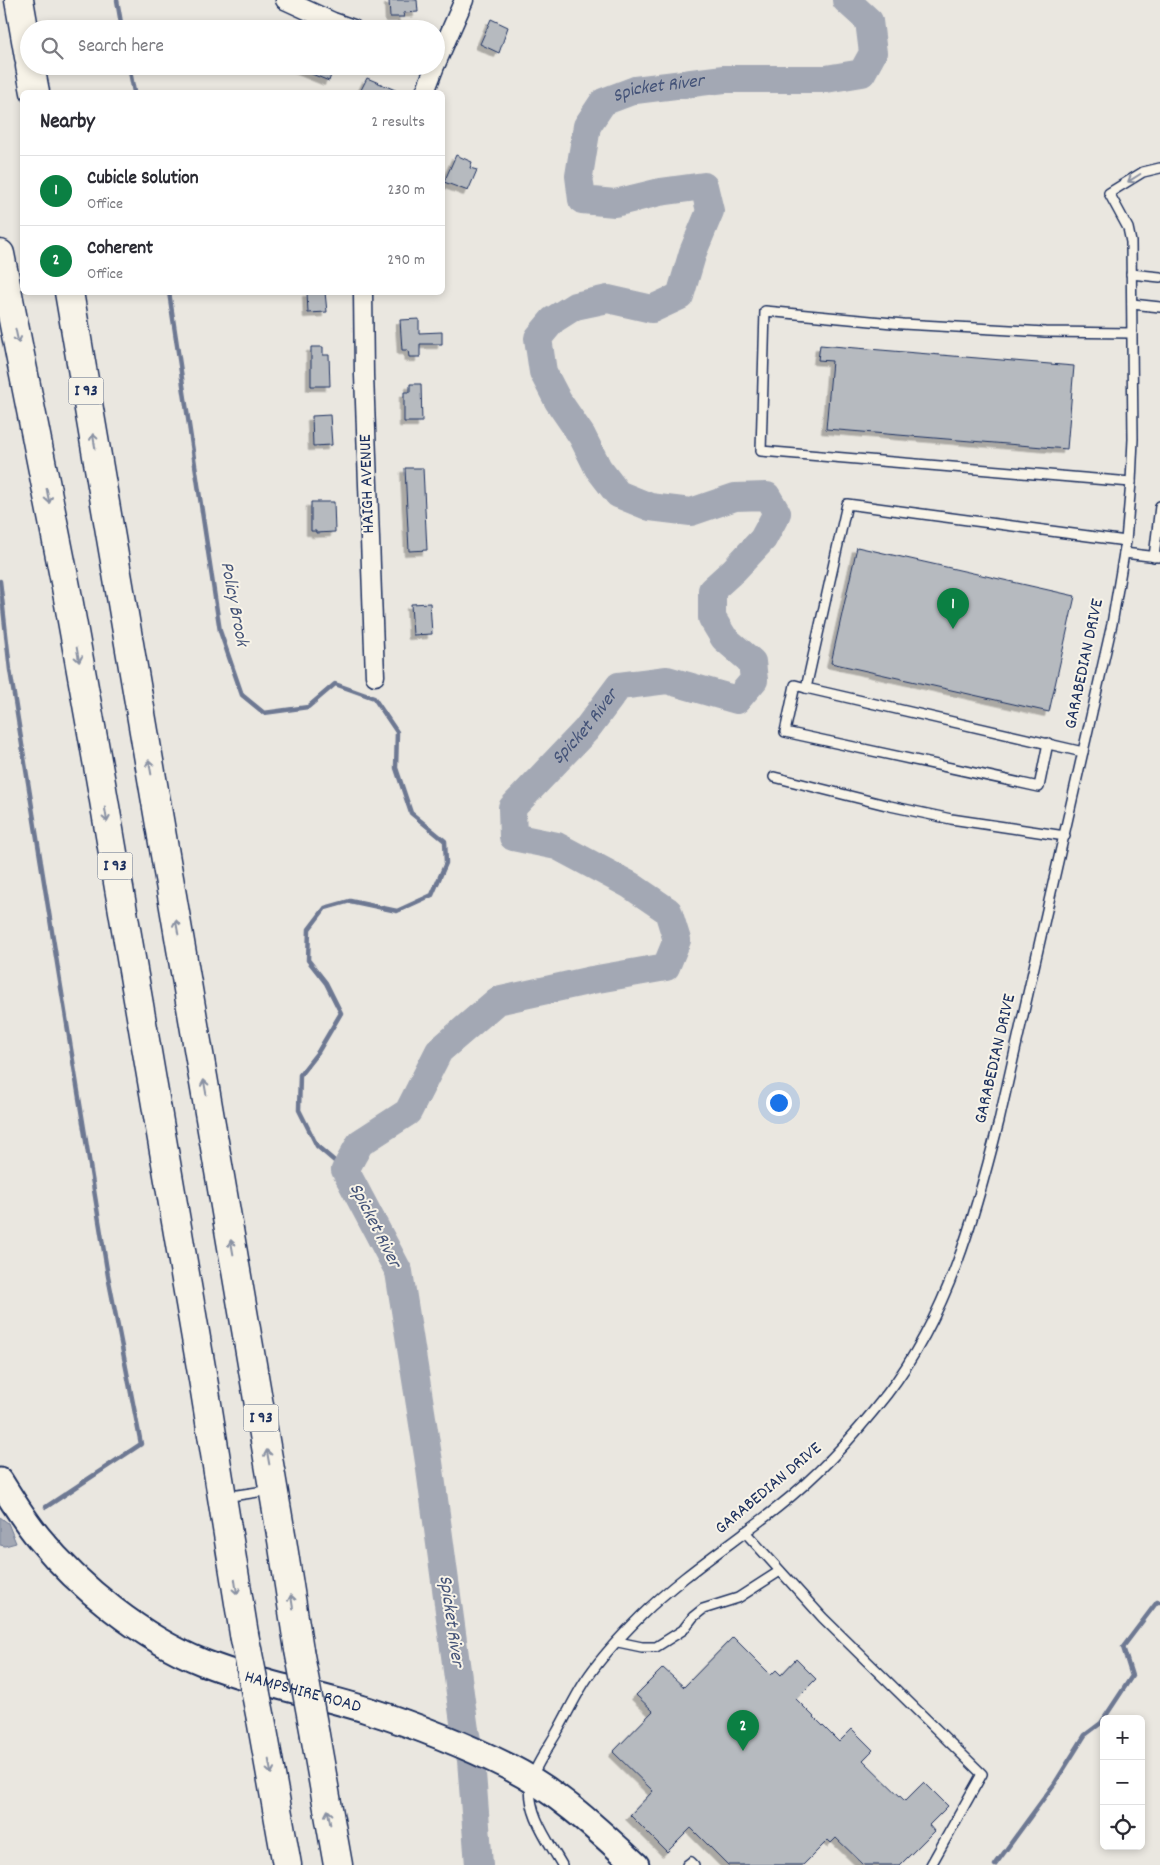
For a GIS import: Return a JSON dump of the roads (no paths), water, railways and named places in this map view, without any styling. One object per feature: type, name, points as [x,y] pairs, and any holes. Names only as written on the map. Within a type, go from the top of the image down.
[{"type":"highway","points":[[19,0],[23,20]]},
{"type":"highway","points":[[32,75],[35,90]]},
{"type":"highway","name":"I 93","points":[[0,254],[66,587],[157,1107],[244,1634],[287,1865]]},
{"type":"highway","name":"I 93","points":[[70,295],[299,1650],[338,1865]]},
{"type":"street","points":[[445,42],[464,0]]},
{"type":"street","points":[[289,1],[329,20]]},
{"type":"street","points":[[426,90],[431,75]]},
{"type":"street","name":"HAIGH AVENUE","points":[[363,295],[364,375],[375,676]]},
{"type":"street","name":"HAMPSHIRE ROAD","points":[[0,1480],[39,1538],[74,1575],[115,1610],[143,1630],[173,1648],[202,1662],[368,1710],[452,1742],[509,1767],[531,1779],[572,1808],[636,1865]]},
{"type":"lane","name":"GARABEDIAN DRIVE","points":[[531,1779],[584,1682],[641,1616],[668,1592],[779,1506],[819,1472],[865,1420],[898,1379],[924,1335],[960,1256],[982,1189],[1064,836],[1112,624],[1126,541],[1133,439],[1131,242],[1128,228],[1109,193],[1143,172],[1160,168]]},
{"type":"lane","points":[[1131,274],[1160,277]]},
{"type":"lane","points":[[1132,304],[1160,307]]},
{"type":"lane","points":[[1131,482],[762,451],[765,311],[903,324],[1035,332],[1132,333]]},
{"type":"lane","points":[[806,688],[847,504],[1126,541]]},
{"type":"lane","points":[[1124,553],[1157,557],[1160,506]]},
{"type":"lane","points":[[1048,743],[1039,787],[785,732],[795,685],[1048,743],[1083,752]]},
{"type":"lane","points":[[774,777],[942,817],[1064,836]]},
{"type":"lane","points":[[222,1497],[273,1490]]},
{"type":"lane","points":[[744,1532],[823,1618],[982,1774],[931,1865]]},
{"type":"lane","points":[[618,1642],[642,1647],[656,1646],[683,1630],[693,1617],[703,1609],[738,1598],[780,1571]]},
{"type":"lane","points":[[531,1779],[531,1807],[541,1830],[562,1865]]},
{"type":"lane","points":[[687,1865],[691,1862],[694,1865]]},
{"type":"waterway","name":"Policy Brook","points":[[117,0],[120,20]]},
{"type":"waterway","name":"Spicket River","points":[[479,1865],[471,1760],[465,1730],[429,1462],[399,1272],[345,1170],[360,1143],[408,1112],[439,1051],[497,1001],[592,980],[666,967],[677,940],[668,911],[630,885],[557,846],[513,837],[512,808],[586,730],[619,686],[667,680],[737,700],[754,680],[752,662],[724,638],[712,618],[712,590],[763,539],[777,513],[767,496],[735,497],[691,512],[650,507],[618,494],[598,468],[582,436],[558,401],[543,372],[538,338],[553,320],[575,306],[608,299],[652,309],[680,296],[693,252],[710,211],[704,186],[660,192],[615,203],[582,200],[579,176],[587,126],[603,102],[635,90],[724,79],[826,79],[862,73],[873,53],[869,21],[846,0]]},
{"type":"waterway","name":"Policy Brook","points":[[131,75],[134,90]]},
{"type":"waterway","name":"Policy Brook","points":[[169,295],[220,631],[242,695],[264,713],[308,707],[335,684],[374,698],[397,732],[396,768],[411,813],[445,841],[446,863],[432,895],[397,911],[350,901],[325,908],[309,929],[308,960],[326,983],[341,1013],[318,1052],[300,1075],[299,1110],[317,1146],[345,1170]]},
{"type":"waterway","points":[[0,581],[10,670],[108,1276],[141,1444],[46,1507]]},
{"type":"waterway","points":[[995,1865],[1055,1783],[1085,1735],[1101,1723],[1132,1676],[1123,1647],[1157,1602],[1160,1602]]},
{"type":"place","name":"Cubicle Solution","points":[[953,629]]},
{"type":"place","name":"Coherent","points":[[743,1751]]}]
